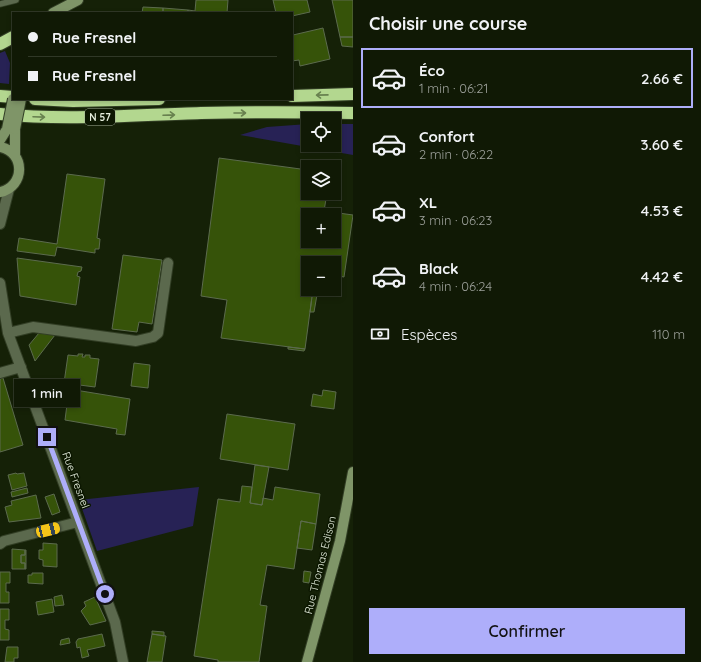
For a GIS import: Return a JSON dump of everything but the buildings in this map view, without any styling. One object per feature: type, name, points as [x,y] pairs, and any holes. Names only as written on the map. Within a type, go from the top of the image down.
[{"type":"highway","points":[[0,44],[12,37]]},
{"type":"highway","points":[[293,96],[353,94]]},
{"type":"highway","points":[[0,96],[12,98]]},
{"type":"highway","name":"N 57","points":[[54,100],[116,100]]},
{"type":"highway","name":"N 57","points":[[0,114],[89,118],[201,113],[353,113]]},
{"type":"street","points":[[56,12],[66,9],[78,0]]},
{"type":"street","points":[[0,140],[7,129],[13,100]]},
{"type":"street","points":[[14,155],[14,138],[21,100]]},
{"type":"street","points":[[0,147],[6,148],[14,155],[19,163],[19,175],[15,183],[4,191],[0,224]]},
{"type":"street","points":[[8,333],[34,327],[136,342],[153,337],[158,333],[168,264]]},
{"type":"street","name":"Rue Fresnel","points":[[0,283],[8,333],[115,622],[123,662]]},
{"type":"street","points":[[0,373],[21,367]]},
{"type":"street","name":"Rue Thomas Edison","points":[[307,662],[340,541],[353,472]]},
{"type":"street","points":[[0,544],[4,540],[78,522]]},
{"type":"lane","points":[[0,4],[16,0]]},
{"type":"shaded area","points":[[5,51],[10,63],[9,84],[0,83],[0,53]]},
{"type":"shaded area","points":[[341,124],[353,124],[353,155],[336,152],[341,152]]},
{"type":"shaded area","points":[[301,125],[301,146],[240,135],[267,127]]},
{"type":"shaded area","points":[[199,487],[193,526],[97,551],[79,500]]},
{"type":"route","points":[[47,437],[105,594]]}]
